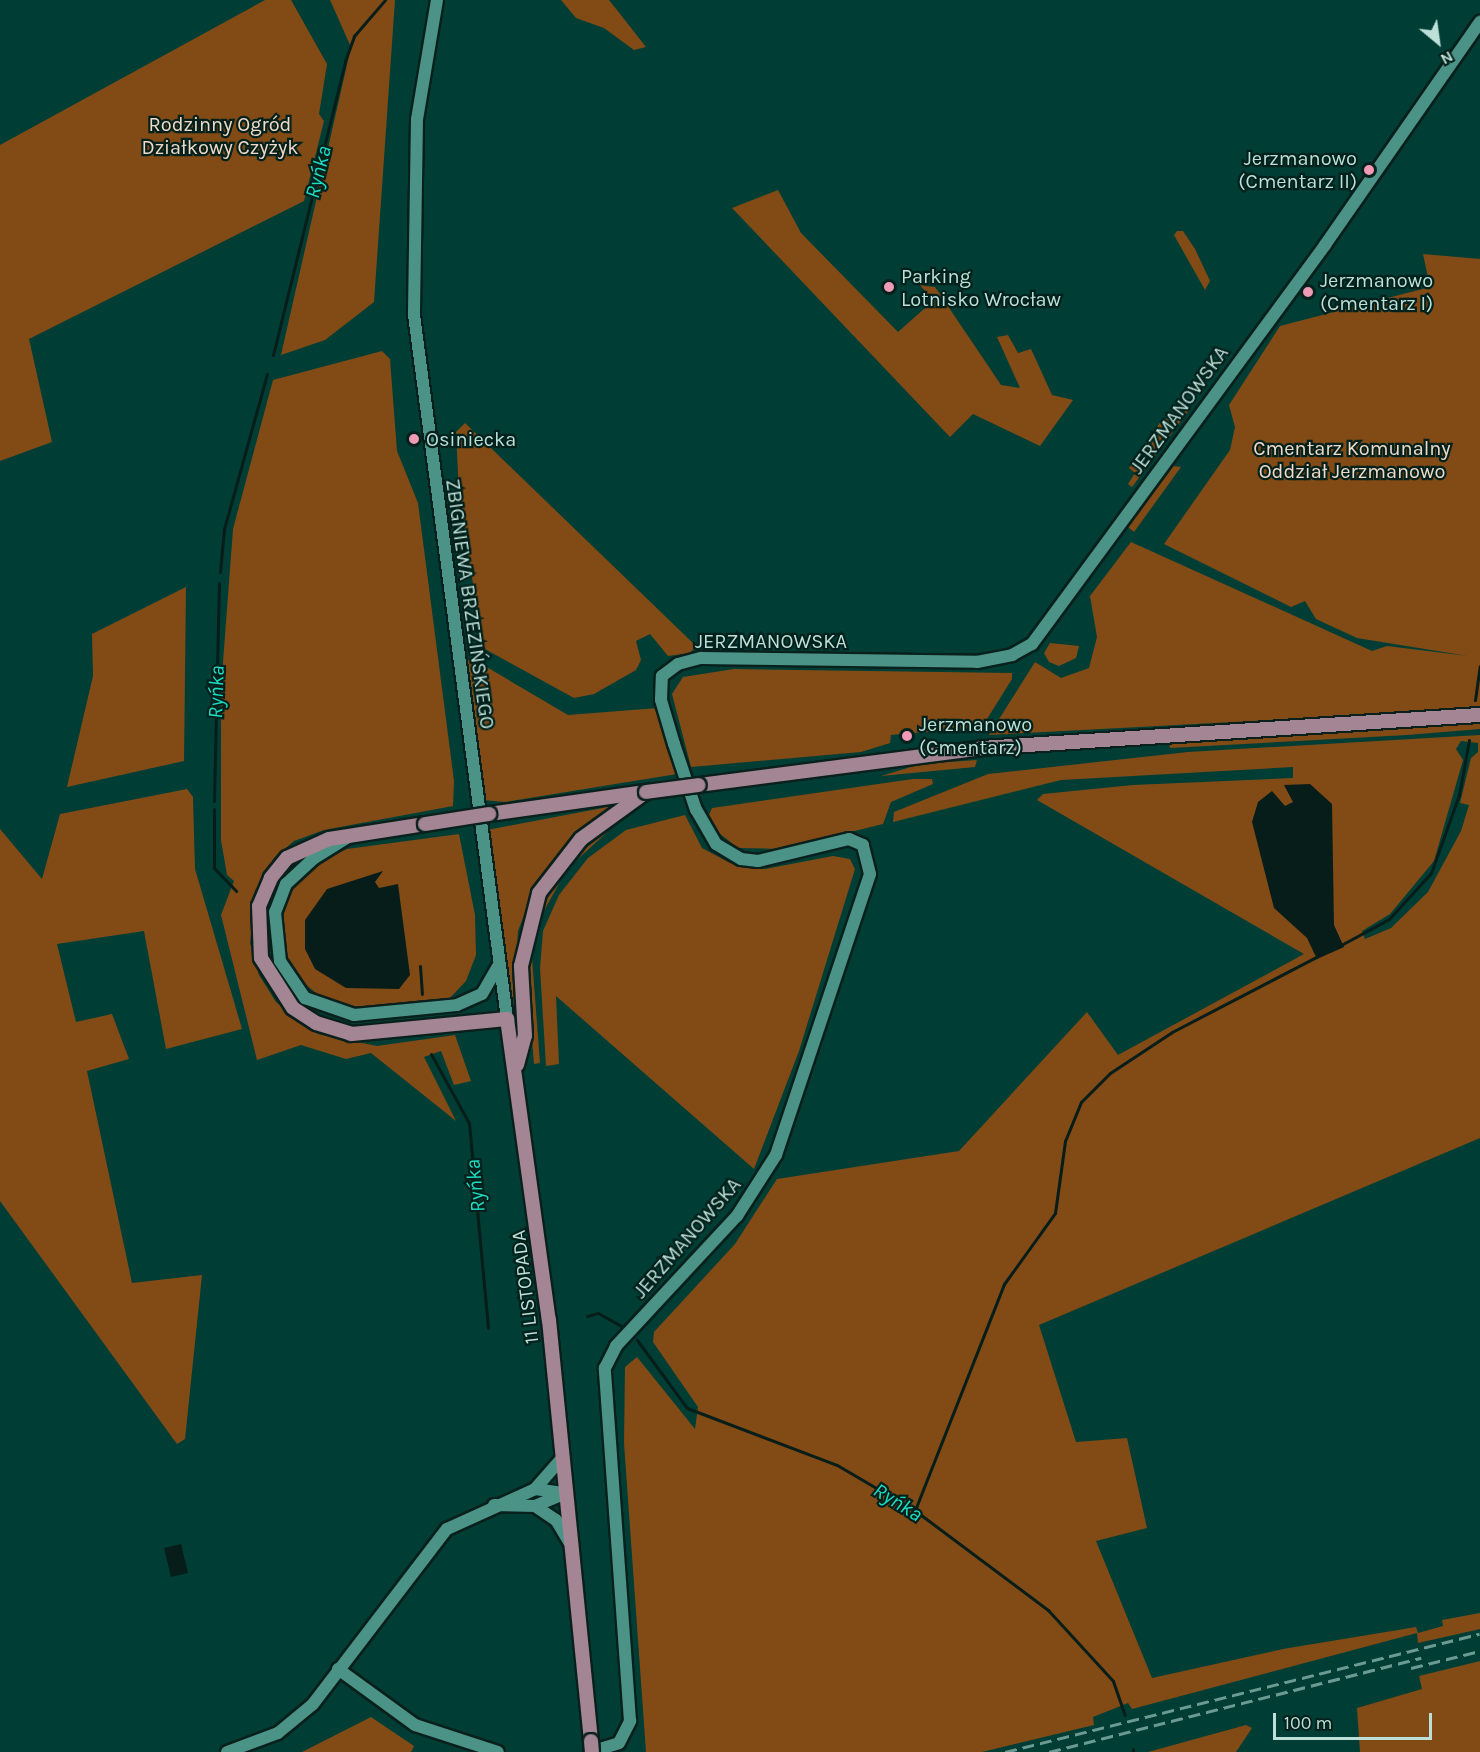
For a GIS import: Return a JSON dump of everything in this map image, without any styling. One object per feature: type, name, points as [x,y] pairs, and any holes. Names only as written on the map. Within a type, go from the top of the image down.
[{"type":"main road","points":[[507,1019],[364,1036],[316,1023],[280,994],[259,947],[257,920],[265,889],[287,858],[308,845],[425,824],[614,796],[982,748],[1480,715]]},
{"type":"main road","points":[[516,1069],[525,1036],[521,966],[539,893],[581,839],[646,792]]},
{"type":"main road","name":"11 LISTOPADA","points":[[507,1019],[516,1069],[562,1457],[591,1752]]},
{"type":"street","name":"ZBIGNIEWA BRZEZIŃSKIEGO","points":[[437,0],[417,119],[414,315],[484,816]]},
{"type":"street","name":"JERZMANOWSKA","points":[[591,1752],[619,1743],[629,1726],[604,1376],[608,1358],[737,1216],[776,1155],[870,874],[863,845],[849,838],[758,861],[741,859],[716,844],[696,810],[674,744],[661,700],[662,676],[678,664],[701,658],[977,663],[1032,644],[1325,246],[1480,22]]},
{"type":"street","name":"11 LISTOPADA","points":[[484,816],[498,966],[507,1019]]},
{"type":"street","points":[[351,836],[313,858],[286,884],[275,912],[280,961],[305,998],[354,1015],[457,1005],[482,994],[498,966]]},
{"type":"street","points":[[535,1489],[562,1457]]},
{"type":"street","points":[[228,1752],[289,1725],[338,1669],[434,1541],[493,1505],[535,1489],[566,1493]]},
{"type":"street","points":[[493,1505],[535,1506],[566,1493]]},
{"type":"street","points":[[535,1506],[556,1520],[569,1542]]},
{"type":"street","points":[[338,1669],[415,1725],[498,1752]]},
{"type":"green space","name":"Rodzinny Ogród Działkowy Czyżyk","points":[[265,0],[291,0],[327,64],[319,114],[324,121],[304,201],[29,339],[52,442],[0,461],[0,145]]},
{"type":"green space","points":[[330,0],[395,0],[374,302],[325,340],[281,355],[351,47]]},
{"type":"green space","points":[[561,0],[609,0],[646,47],[634,50],[604,28],[576,18]]},
{"type":"green space","points":[[778,190],[801,233],[898,332],[933,301],[907,269],[925,286],[935,287],[1001,385],[1020,388],[997,337],[1008,335],[1018,353],[1031,349],[1052,395],[1073,400],[1040,446],[973,414],[950,437],[732,208]]},
{"type":"green space","points":[[1177,231],[1183,231],[1195,249],[1210,281],[1205,290],[1174,235]]},
{"type":"green space","name":"Cmentarz Komunalny Oddział Jerzmanowo","points":[[1423,254],[1480,259],[1480,709],[989,735],[1035,662],[1061,678],[1089,668],[1097,637],[1090,596],[1131,542],[1372,651],[1387,646],[1468,656],[1357,638],[1316,619],[1305,601],[1291,607],[1164,544],[1230,450],[1235,427],[1229,405],[1280,326],[1430,287]]},
{"type":"green space","points":[[382,351],[390,359],[397,451],[418,503],[454,781],[453,806],[324,830],[294,841],[274,858],[255,891],[250,943],[259,975],[276,1002],[318,1034],[377,1046],[455,1035],[471,1081],[454,1085],[441,1051],[424,1057],[456,1121],[371,1053],[346,1059],[301,1045],[257,1060],[221,915],[234,881],[227,875],[221,840],[221,689],[233,529],[273,380]]},
{"type":"green space","points":[[1190,409],[1132,487],[1128,484],[1135,473],[1129,468],[1161,421]]},
{"type":"green space","points":[[465,423],[696,646],[690,653],[668,656],[650,634],[636,641],[641,660],[636,670],[594,694],[574,698],[483,648],[459,494],[456,432]]},
{"type":"green space","points":[[1173,466],[1181,467],[1134,532],[1128,527],[1130,519]]},
{"type":"green space","points":[[186,587],[184,761],[67,787],[93,676],[92,634]]},
{"type":"green space","points":[[1050,643],[1079,646],[1076,658],[1059,666],[1049,662],[1044,653]]},
{"type":"green space","points":[[473,659],[568,715],[658,708],[677,774],[505,802],[483,800],[467,660]]},
{"type":"green space","points":[[734,669],[1012,673],[1012,679],[982,727],[891,735],[890,743],[861,752],[691,767],[672,694],[683,677]]},
{"type":"green space","points":[[1480,722],[1480,729],[1407,735],[1170,748],[1169,741]]},
{"type":"green space","points":[[1480,735],[1480,1138],[1039,1325],[1076,1442],[1127,1438],[1147,1528],[1096,1541],[1152,1678],[1283,1649],[1416,1627],[1418,1633],[1443,1626],[1442,1620],[1480,1613],[1480,1629],[1418,1643],[1417,1633],[1132,1709],[1128,1703],[1093,1717],[1094,1725],[982,1752],[646,1752],[624,1443],[625,1367],[637,1357],[695,1429],[698,1407],[653,1342],[654,1332],[735,1244],[777,1179],[959,1151],[1087,1012],[1118,1055],[1304,954],[1037,800],[1043,794],[1133,785],[1293,778],[1293,767],[1061,780],[893,822],[894,812],[988,774],[1188,752]],"holes":[[[1461,741],[1478,743],[1478,752],[1471,758],[1460,803],[1469,805],[1461,831],[1428,892],[1391,928],[1365,939],[1362,931],[1390,914],[1434,861],[1463,760],[1456,749]]]},
{"type":"green space","points":[[977,760],[975,767],[881,776],[921,764]]},
{"type":"green space","points":[[913,779],[932,779],[933,784],[891,802],[883,824],[781,849],[738,848],[719,833],[709,815],[712,808]]},
{"type":"green space","points":[[187,789],[193,797],[195,869],[242,1029],[166,1049],[144,931],[57,944],[76,1022],[112,1014],[129,1059],[87,1071],[132,1283],[202,1275],[185,1439],[177,1444],[0,1201],[0,829],[42,879],[60,814]]},
{"type":"green space","points":[[613,806],[563,847],[535,886],[518,931],[513,1007],[487,830]]},
{"type":"green space","points":[[685,815],[702,848],[730,863],[765,869],[833,856],[850,859],[855,869],[799,1051],[754,1169],[556,996],[559,1064],[546,1066],[540,968],[543,931],[559,895],[588,858],[626,830]]},
{"type":"green space","points":[[616,824],[567,869],[539,920],[532,958],[540,1063],[534,1064],[528,989],[529,958],[538,918],[554,884],[577,855]]},
{"type":"green space","points":[[459,834],[475,915],[476,955],[466,981],[449,999],[358,1009],[326,1001],[300,980],[286,960],[280,931],[287,899],[299,880],[319,862],[347,849]]},
{"type":"green space","points":[[1480,1661],[1480,1752],[1360,1752],[1357,1708],[1422,1689],[1419,1676]]},
{"type":"green space","points":[[371,1717],[414,1746],[411,1752],[302,1752]]},
{"type":"green space","points":[[1246,1725],[1252,1728],[1236,1752],[1148,1752]]},
{"type":"water","points":[[1310,784],[1332,804],[1334,925],[1344,947],[1317,959],[1307,938],[1274,908],[1252,822],[1258,802],[1272,791],[1285,806],[1293,802],[1284,785]]},
{"type":"water","points":[[383,871],[375,882],[379,888],[398,884],[410,975],[399,989],[346,988],[315,969],[305,949],[305,920],[327,889]]},
{"type":"water","points":[[181,1544],[188,1573],[171,1577],[164,1548]]},
{"type":"waterway","name":"Ryńka","points":[[273,355],[345,61],[354,36],[385,0]]},
{"type":"waterway","name":"Ryńka","points":[[220,572],[224,529],[267,374]]},
{"type":"waterway","name":"Ryńka","points":[[214,801],[219,583]]},
{"type":"waterway","points":[[1475,700],[1480,666]]},
{"type":"waterway","points":[[1341,945],[1389,919],[1431,873],[1459,795],[1469,740]]},
{"type":"waterway","name":"Ryńka","points":[[214,809],[214,868],[236,891]]},
{"type":"waterway","points":[[915,1510],[1004,1284],[1055,1213],[1065,1141],[1081,1102],[1110,1073],[1172,1032],[1318,956]]},
{"type":"waterway","name":"Ryńka","points":[[420,966],[422,994]]},
{"type":"waterway","name":"Ryńka","points":[[431,1054],[469,1123],[488,1328]]},
{"type":"waterway","name":"Ryńka","points":[[587,1316],[598,1313],[621,1326]]},
{"type":"waterway","name":"Ryńka","points":[[637,1340],[687,1408],[837,1465],[917,1512],[1048,1610],[1113,1681],[1125,1715]]},
{"type":"railway","points":[[1005,1752],[1480,1634]]},
{"type":"railway","points":[[1411,1668],[1480,1651]]},
{"type":"railway","points":[[1049,1752],[1421,1658]]},
{"type":"place","name":"Jerzmanowo (Cmentarz II)","points":[[1369,170]]},
{"type":"place","name":"Parking Lotnisko Wrocław","points":[[889,287]]},
{"type":"place","name":"Jerzmanowo (Cmentarz I)","points":[[1308,292]]},
{"type":"place","name":"Osiniecka","points":[[414,439]]},
{"type":"place","name":"Jerzmanowo (Cmentarz)","points":[[907,736]]}]
